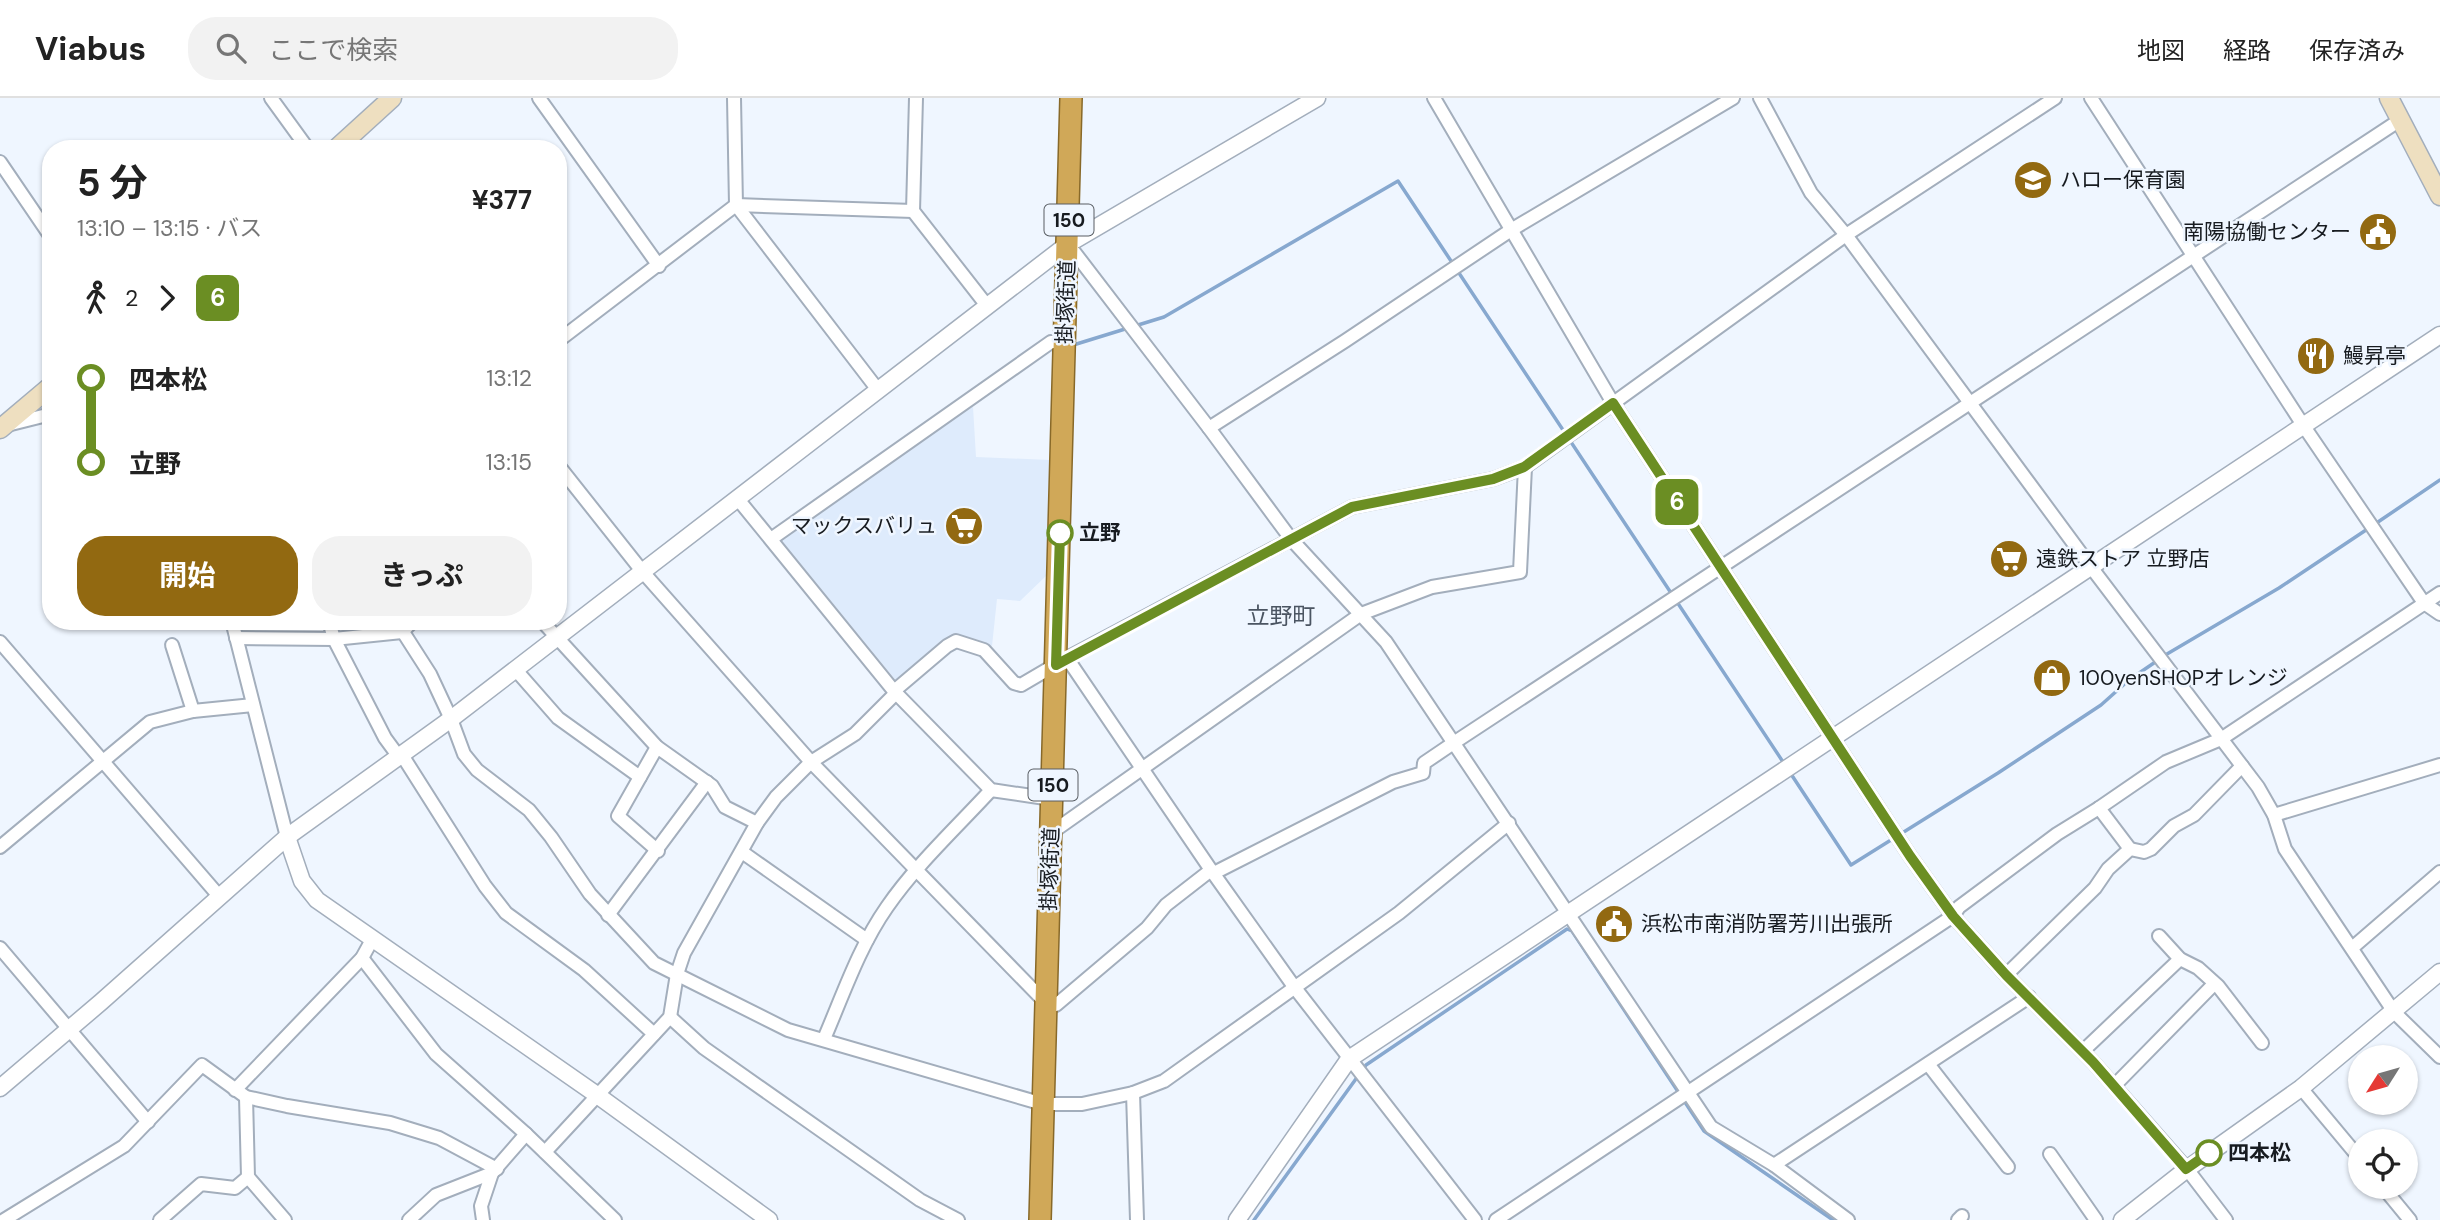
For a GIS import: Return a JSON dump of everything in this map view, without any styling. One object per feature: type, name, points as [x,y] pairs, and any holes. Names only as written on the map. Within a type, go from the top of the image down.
[{"type":"highway","name":"掛塚街道","points":[[1040,1220],[1052,799],[1061,661],[1071,98]]},
{"type":"main road","points":[[346,140],[392,98]]},
{"type":"main road","points":[[2389,98],[2440,195]]},
{"type":"main road","points":[[2,427],[42,394]]},
{"type":"street","points":[[271,98],[301,140]]},
{"type":"street","points":[[539,98],[659,266]]},
{"type":"street","points":[[734,98],[736,205],[878,390]]},
{"type":"street","points":[[916,98],[913,211],[988,307]]},
{"type":"street","points":[[567,629],[1068,244],[1294,104],[1317,98]]},
{"type":"street","points":[[1434,98],[1613,403],[1720,569],[1953,916],[2114,1086],[2226,1220]]},
{"type":"street","points":[[1209,428],[1357,334],[1511,230],[1733,98]]},
{"type":"street","points":[[1760,98],[1811,192],[1846,235],[2091,567],[2258,787],[2274,815],[2285,849],[2394,1013],[2440,1057]]},
{"type":"street","points":[[545,1152],[670,1017],[677,974],[684,953],[757,823],[776,797],[811,762],[855,734],[895,692],[947,646],[956,641],[984,650],[1014,683],[1021,685],[1061,661],[1352,507],[1493,479],[1524,467],[1846,235],[2055,98]]},
{"type":"street","points":[[2091,98],[2302,425],[2424,603],[2440,614]]},
{"type":"street","points":[[567,487],[811,762],[1046,1003],[1056,1005],[1147,928],[1166,905],[1213,871],[1393,782],[1423,773],[1424,763],[1455,742],[2400,120]]},
{"type":"street","points":[[0,162],[42,224]]},
{"type":"street","points":[[567,334],[736,205],[913,211]]},
{"type":"street","points":[[1068,244],[1291,539],[1386,642],[1569,913],[1684,1095],[1711,1127],[1774,1165],[1848,1220]]},
{"type":"street","points":[[1237,1220],[1349,1059],[2440,335]]},
{"type":"street","points":[[771,539],[1051,342],[1065,345]]},
{"type":"street","points":[[2,427],[42,416]]},
{"type":"street","points":[[1051,833],[1361,614],[1432,587],[1520,572],[1524,467]]},
{"type":"street","points":[[737,498],[895,692],[991,790],[1052,799]]},
{"type":"street","points":[[1496,1220],[1953,916],[1959,906],[2057,834],[2166,762],[2221,739],[2440,593]]},
{"type":"street","points":[[234,630],[287,837],[302,881],[317,900],[597,1095],[769,1220]]},
{"type":"street","points":[[332,630],[385,738],[400,756],[485,886],[506,913],[584,970],[654,1034]]},
{"type":"street","points":[[236,638],[334,639],[379,630]]},
{"type":"street","points":[[402,630],[430,674],[464,754],[470,762],[528,810],[551,837],[590,894],[654,963],[788,1030],[1043,1104],[1082,1104],[1133,1093],[1164,1081],[1399,913],[1509,823]]},
{"type":"street","points":[[550,630],[657,747],[712,786],[725,807],[757,823]]},
{"type":"street","points":[[0,1088],[287,837],[451,719],[566,630]]},
{"type":"street","points":[[0,642],[219,896]]},
{"type":"street","points":[[172,645],[193,711]]},
{"type":"street","points":[[1061,661],[1142,769],[1295,988],[1475,1220]]},
{"type":"street","points":[[515,669],[558,718],[640,778]]},
{"type":"street","points":[[0,847],[150,722],[193,711],[253,705]]},
{"type":"street","points":[[657,747],[618,816],[658,850]]},
{"type":"street","points":[[2274,815],[2440,765]]},
{"type":"street","points":[[2099,808],[2130,849],[2144,852],[2151,849],[2174,826],[2194,815],[2242,766]]},
{"type":"street","points":[[608,915],[706,782]]},
{"type":"street","points":[[824,1039],[867,940],[886,908],[916,870],[991,790]]},
{"type":"street","points":[[2006,975],[2095,888],[2108,869],[2130,849]]},
{"type":"street","points":[[742,852],[867,940]]},
{"type":"street","points":[[2352,948],[2440,872]]},
{"type":"street","points":[[2159,936],[2180,959],[2198,968],[2218,986],[2262,1043]]},
{"type":"street","points":[[235,1090],[362,958],[373,937]]},
{"type":"street","points":[[0,948],[148,1122]]},
{"type":"street","points":[[362,958],[436,1054],[526,1134],[615,1220]]},
{"type":"street","points":[[2082,1051],[2180,959]]},
{"type":"street","points":[[2122,1220],[2186,1169],[2301,1088],[2440,972]]},
{"type":"street","points":[[2114,1086],[2214,984]]},
{"type":"street","points":[[1774,1165],[2029,997]]},
{"type":"street","points":[[670,1017],[704,1048],[920,1200],[958,1220]]},
{"type":"street","points":[[1928,1064],[2008,1167]]},
{"type":"street","points":[[4,1220],[124,1146],[202,1065],[246,1097],[390,1123],[439,1138],[494,1171]]},
{"type":"street","points":[[2301,1088],[2348,1144]]},
{"type":"street","points":[[1133,1093],[1137,1220]]},
{"type":"street","points":[[246,1097],[248,1177],[285,1220]]},
{"type":"street","points":[[483,1220],[481,1206],[494,1171],[526,1134]]},
{"type":"street","points":[[2050,1154],[2096,1220]]},
{"type":"street","points":[[409,1220],[436,1195],[494,1171]]},
{"type":"street","points":[[160,1220],[201,1184],[235,1188],[248,1177]]},
{"type":"street","points":[[2393,1199],[2410,1220]]},
{"type":"shaded area","points":[[973,407],[976,457],[1050,460],[1046,576],[1020,601],[997,599],[992,646],[976,639],[964,638],[897,682],[781,540],[894,455],[934,428]]},
{"type":"waterway","points":[[1070,346],[1164,317],[1398,181],[1785,765]]},
{"type":"waterway","points":[[2375,524],[2440,480]]},
{"type":"waterway","points":[[1789,771],[1851,865],[2101,705],[2129,680],[2167,654],[2279,588],[2369,528]]},
{"type":"waterway","points":[[1254,1220],[1366,1065],[1567,929],[1572,931],[1704,1131],[1833,1220]]},
{"type":"bus line","name":"6","points":[[1060,533],[1056,665],[1352,507],[1493,479],[1524,467],[1613,403],[1910,856],[1953,916],[2006,975],[2093,1062],[2186,1169],[2209,1153]]},
{"type":"place","name":"ハロー保育園","points":[[2033,180]]},
{"type":"place","name":"南陽協働センター","points":[[2378,232]]},
{"type":"place","name":"鰻昇亭","points":[[2316,356]]},
{"type":"place","name":"マックスバリュ","points":[[964,526]]},
{"type":"place","name":"立野","points":[[1060,533]]},
{"type":"place","name":"遠鉄ストア 立野店","points":[[2009,559]]},
{"type":"place","name":"100yenSHOPオレンジ","points":[[2052,678]]},
{"type":"place","name":"浜松市南消防署芳川出張所","points":[[1614,924]]},
{"type":"place","name":"四本松","points":[[2209,1153]]},
{"type":"district","name":"立野町","points":[[1281,616]]}]
